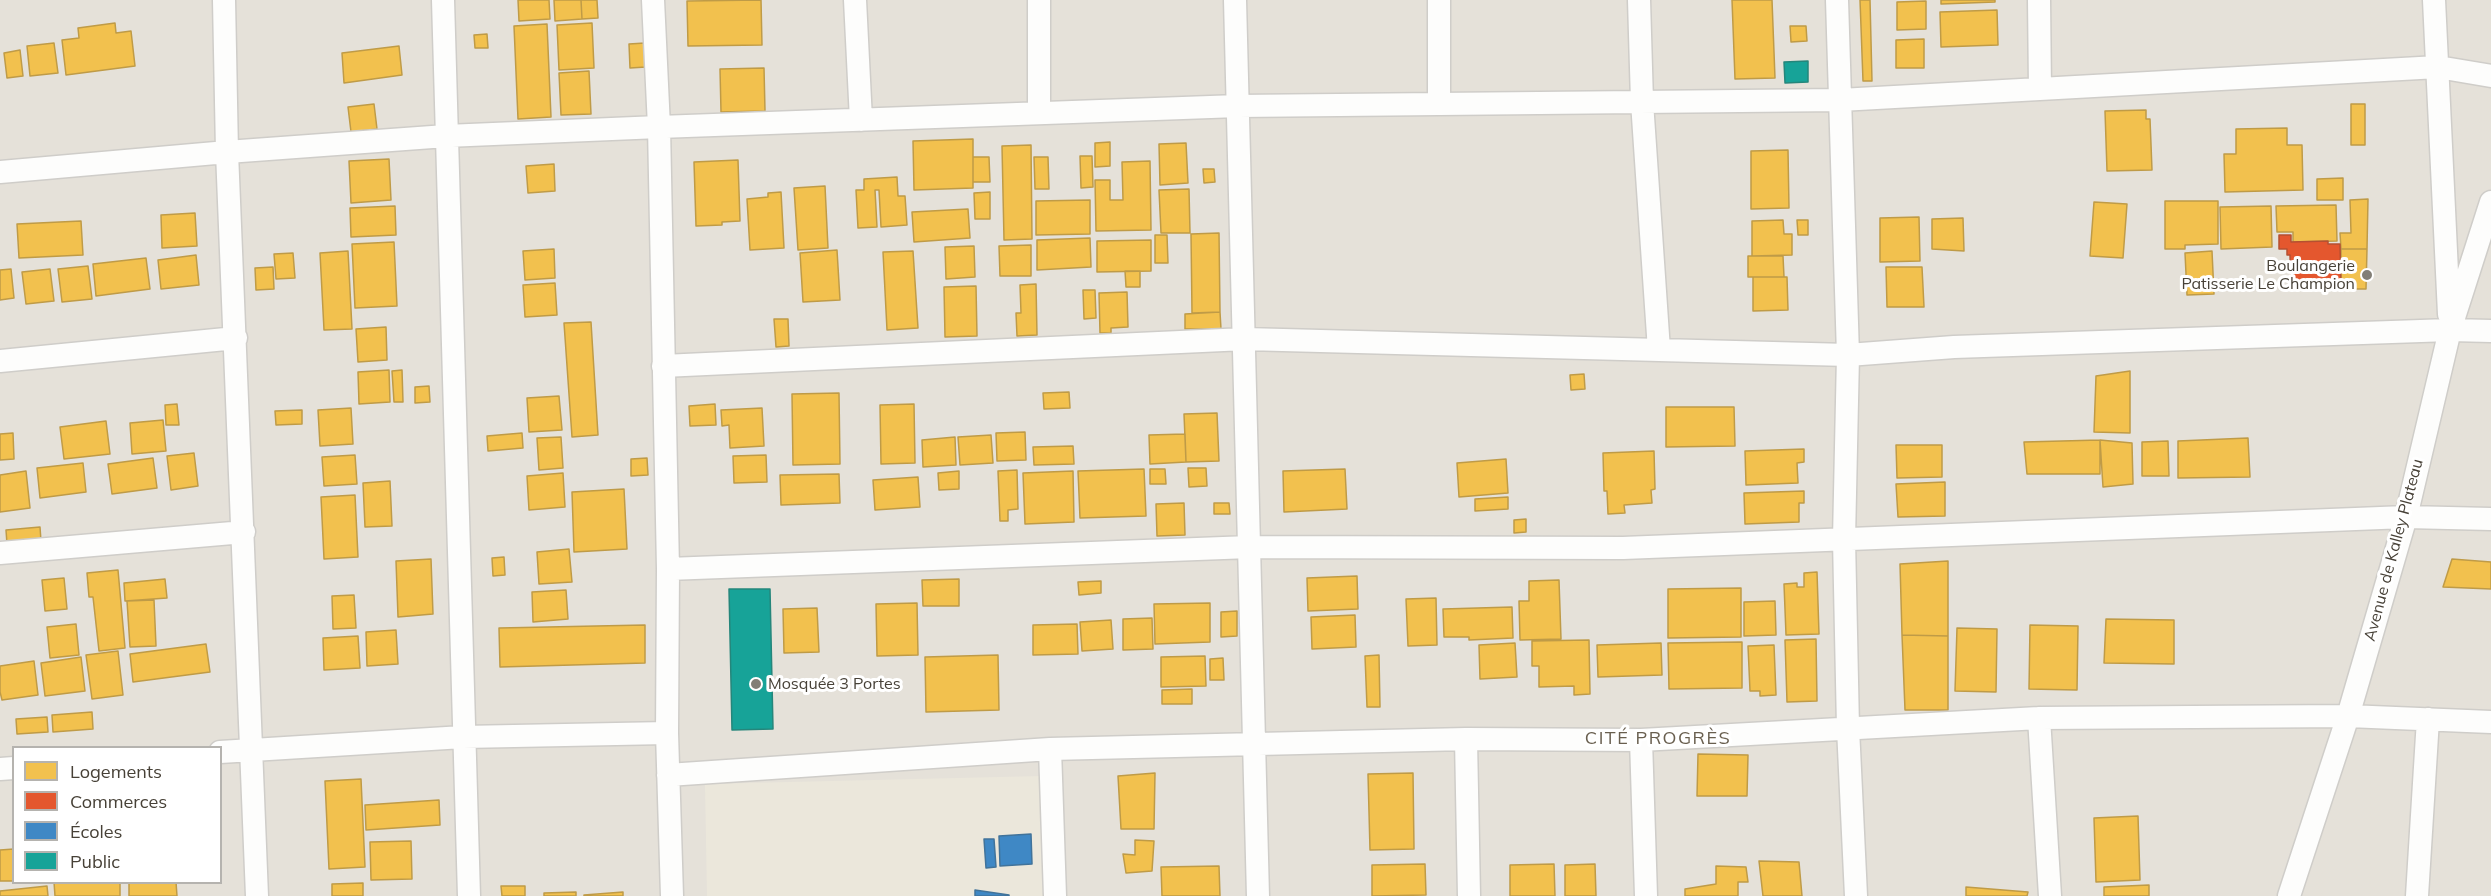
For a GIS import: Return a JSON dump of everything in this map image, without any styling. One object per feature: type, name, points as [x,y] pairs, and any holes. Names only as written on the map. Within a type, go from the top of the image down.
[{"type":"street","points":[[224,0],[227,152],[253,749],[257,896]]},
{"type":"street","points":[[443,0],[469,896]]},
{"type":"street","points":[[653,0],[659,127],[668,569],[667,733],[672,896]]},
{"type":"street","points":[[855,0],[861,120]]},
{"type":"street","points":[[1039,0],[1040,113]]},
{"type":"street","points":[[1235,0],[1258,896]]},
{"type":"street","points":[[1439,0],[1439,104]]},
{"type":"street","points":[[1639,0],[1642,102],[1659,350]]},
{"type":"street","points":[[1837,0],[1848,355],[1844,539],[1848,728],[1856,896]]},
{"type":"street","points":[[2039,0],[2040,89]]},
{"type":"street","points":[[2434,0],[2450,330]]},
{"type":"street","points":[[0,172],[446,136],[659,127],[1238,106],[1840,100],[2438,67],[2491,76]]},
{"type":"street","name":"Avenue de Kalley Plateau","points":[[2289,896],[2349,716],[2406,517],[2450,330],[2491,202]]},
{"type":"street","points":[[663,366],[1245,339],[1848,355],[1954,347],[2450,330],[2491,331]]},
{"type":"street","points":[[0,361],[236,338]]},
{"type":"street","points":[[668,569],[1250,547],[1623,548],[2406,517],[2491,519]]},
{"type":"street","points":[[0,553],[244,532]]},
{"type":"street","points":[[669,775],[1050,749],[1466,738],[1641,740],[2039,718],[2349,716],[2491,722]]},
{"type":"street","points":[[2039,718],[2050,896]]},
{"type":"street","points":[[2417,896],[2428,719]]},
{"type":"street","points":[[222,752],[463,737],[667,733]]},
{"type":"street","points":[[1466,738],[1469,896]]},
{"type":"street","points":[[1641,740],[1646,896]]},
{"type":"street","points":[[1050,749],[1055,896]]},
{"type":"shaded area","points":[[0,0],[2491,0],[2491,896],[0,896]]},
{"type":"shaded area","points":[[1042,776],[1044,896],[707,896],[705,784]]},
{"type":"building: Logements","points":[[518,0],[549,0],[550,19],[519,21]]},
{"type":"building: Logements","points":[[554,0],[581,0],[582,19],[555,21]]},
{"type":"building: Logements","points":[[581,0],[597,0],[598,18],[582,19]]},
{"type":"building: Logements","points":[[761,0],[762,45],[688,46],[687,1]]},
{"type":"building: Logements","points":[[1732,0],[1772,0],[1775,78],[1735,79]]},
{"type":"building: Logements","points":[[1860,0],[1870,0],[1872,81],[1863,81]]},
{"type":"building: Logements","points":[[1941,0],[1995,0],[1995,2],[1941,4]]},
{"type":"building: Logements","points":[[1926,1],[1926,29],[1897,30],[1897,2]]},
{"type":"building: Logements","points":[[1997,10],[1998,45],[1941,47],[1940,12]]},
{"type":"building: Logements","points":[[115,23],[116,33],[131,31],[135,66],[66,75],[62,40],[79,38],[78,28]]},
{"type":"building: Logements","points":[[592,23],[594,68],[559,70],[557,25]]},
{"type":"building: Logements","points":[[547,24],[551,117],[518,119],[514,26]]},
{"type":"building: Logements","points":[[1790,26],[1806,26],[1807,41],[1791,42]]},
{"type":"building: Logements","points":[[487,34],[488,48],[475,48],[474,35]]},
{"type":"building: Logements","points":[[1924,39],[1924,68],[1896,68],[1896,40]]},
{"type":"building: Logements","points":[[54,43],[58,73],[30,76],[27,46]]},
{"type":"building: Logements","points":[[645,43],[646,67],[630,68],[629,44]]},
{"type":"building: Logements","points":[[399,46],[402,75],[344,83],[342,53]]},
{"type":"building: Logements","points":[[20,50],[23,76],[7,78],[4,53]]},
{"type":"building: Logements","points":[[764,68],[765,111],[721,112],[720,69]]},
{"type":"building: Logements","points":[[589,71],[591,114],[561,115],[559,73]]},
{"type":"building: Logements","points":[[374,104],[377,129],[351,132],[348,107]]},
{"type":"building: Logements","points":[[2351,104],[2365,104],[2365,145],[2351,145]]},
{"type":"building: Logements","points":[[2146,110],[2146,119],[2150,119],[2152,170],[2107,171],[2105,111]]},
{"type":"building: Logements","points":[[2287,128],[2287,145],[2302,145],[2303,190],[2225,192],[2224,154],[2236,154],[2236,129]]},
{"type":"building: Logements","points":[[973,139],[973,188],[914,190],[913,141]]},
{"type":"building: Logements","points":[[1110,142],[1110,166],[1095,167],[1095,143]]},
{"type":"building: Logements","points":[[1186,143],[1188,183],[1160,185],[1159,144]]},
{"type":"building: Logements","points":[[1031,145],[1032,239],[1004,240],[1002,146]]},
{"type":"building: Logements","points":[[1788,150],[1789,208],[1751,209],[1751,151]]},
{"type":"building: Logements","points":[[1080,156],[1092,156],[1093,187],[1081,188]]},
{"type":"building: Logements","points":[[973,157],[989,157],[990,182],[973,182]]},
{"type":"building: Logements","points":[[1034,157],[1048,157],[1049,189],[1035,189]]},
{"type":"building: Logements","points":[[389,159],[391,200],[351,203],[349,161]]},
{"type":"building: Logements","points":[[738,160],[740,221],[722,222],[722,225],[696,226],[694,162]]},
{"type":"building: Logements","points":[[1150,161],[1151,230],[1096,231],[1095,180],[1110,180],[1110,200],[1123,200],[1122,162]]},
{"type":"building: Logements","points":[[554,164],[555,191],[528,193],[526,166]]},
{"type":"building: Logements","points":[[1203,169],[1214,169],[1215,182],[1204,183]]},
{"type":"building: Logements","points":[[897,177],[898,196],[905,196],[907,225],[881,227],[879,190],[875,190],[877,227],[858,228],[856,190],[864,190],[864,179]]},
{"type":"building: Logements","points":[[2343,178],[2343,200],[2317,200],[2317,179]]},
{"type":"building: Logements","points":[[825,186],[828,248],[798,250],[794,188]]},
{"type":"building: Logements","points":[[1189,189],[1190,233],[1161,233],[1159,190]]},
{"type":"building: Logements","points":[[781,192],[784,248],[750,250],[747,199],[768,197],[768,193]]},
{"type":"building: Logements","points":[[990,192],[990,219],[975,219],[974,193]]},
{"type":"building: Logements","points":[[2368,199],[2367,249],[2341,249],[2340,233],[2351,233],[2350,200]]},
{"type":"building: Logements","points":[[1090,200],[1090,234],[1036,235],[1036,201]]},
{"type":"building: Logements","points":[[2165,201],[2218,201],[2218,244],[2185,245],[2185,249],[2165,249]]},
{"type":"building: Logements","points":[[2094,202],[2127,204],[2123,258],[2090,256]]},
{"type":"building: Logements","points":[[2336,205],[2337,241],[2293,242],[2293,232],[2277,232],[2276,206]]},
{"type":"building: Logements","points":[[395,206],[396,235],[351,237],[350,208]]},
{"type":"building: Logements","points":[[2271,206],[2272,247],[2221,249],[2220,207]]},
{"type":"building: Logements","points":[[968,209],[970,238],[914,242],[912,212]]},
{"type":"building: Logements","points":[[195,213],[197,246],[162,248],[161,215]]},
{"type":"building: Logements","points":[[1919,217],[1920,261],[1880,262],[1880,218]]},
{"type":"building: Logements","points":[[1963,218],[1964,251],[1932,249],[1932,219]]},
{"type":"building: Logements","points":[[1783,220],[1784,234],[1792,234],[1792,255],[1752,256],[1752,221]]},
{"type":"building: Logements","points":[[1797,220],[1808,220],[1808,235],[1798,235]]},
{"type":"building: Logements","points":[[81,221],[83,255],[19,258],[17,224]]},
{"type":"building: Logements","points":[[1219,233],[1220,312],[1192,313],[1191,234]]},
{"type":"building: Logements","points":[[1155,235],[1167,235],[1168,263],[1155,263]]},
{"type":"building: Logements","points":[[1090,238],[1091,267],[1037,270],[1037,240]]},
{"type":"building: Logements","points":[[1151,240],[1151,271],[1097,272],[1097,241]]},
{"type":"building: Logements","points":[[394,242],[397,306],[355,308],[352,244]]},
{"type":"building: Logements","points":[[1031,245],[1031,276],[1000,276],[999,246]]},
{"type":"building: Logements","points":[[974,246],[975,277],[946,279],[945,247]]},
{"type":"building: Logements","points":[[554,249],[555,278],[525,280],[523,251]]},
{"type":"building: Logements","points":[[2341,249],[2367,249],[2366,289],[2341,289]]},
{"type":"building: Logements","points":[[837,250],[840,300],[803,302],[800,253]]},
{"type":"building: Logements","points":[[348,251],[352,329],[324,330],[320,253]]},
{"type":"building: Logements","points":[[913,251],[918,328],[887,330],[883,252]]},
{"type":"building: Logements","points":[[2212,251],[2214,294],[2187,295],[2185,253]]},
{"type":"building: Logements","points":[[293,253],[295,278],[276,279],[274,254]]},
{"type":"building: Logements","points":[[196,255],[199,285],[161,289],[158,260]]},
{"type":"building: Logements","points":[[1748,256],[1783,256],[1784,277],[1748,277]]},
{"type":"building: Logements","points":[[146,258],[150,289],[96,296],[93,264]]},
{"type":"building: Logements","points":[[88,266],[92,299],[62,302],[58,269]]},
{"type":"building: Logements","points":[[273,267],[274,289],[256,290],[255,268]]},
{"type":"building: Logements","points":[[1886,267],[1922,267],[1924,307],[1887,307]]},
{"type":"building: Logements","points":[[11,269],[14,298],[0,300],[0,270]]},
{"type":"building: Logements","points":[[50,269],[54,301],[26,304],[22,272]]},
{"type":"building: Logements","points":[[1125,271],[1140,271],[1140,287],[1126,287]]},
{"type":"building: Logements","points":[[1753,277],[1787,277],[1788,310],[1753,311]]},
{"type":"building: Logements","points":[[555,283],[557,315],[525,317],[523,285]]},
{"type":"building: Logements","points":[[1036,284],[1037,335],[1017,336],[1016,313],[1021,313],[1020,285]]},
{"type":"building: Logements","points":[[976,286],[977,336],[945,337],[944,287]]},
{"type":"building: Logements","points":[[1083,290],[1095,290],[1096,318],[1084,319]]},
{"type":"building: Logements","points":[[1127,292],[1128,327],[1111,328],[1111,333],[1100,333],[1099,293]]},
{"type":"building: Logements","points":[[1220,312],[1221,329],[1185,329],[1185,314]]},
{"type":"building: Logements","points":[[774,319],[788,319],[789,346],[776,347]]},
{"type":"building: Logements","points":[[591,322],[598,435],[572,437],[564,323]]},
{"type":"building: Logements","points":[[386,327],[387,360],[358,362],[356,329]]},
{"type":"building: Logements","points":[[389,370],[390,402],[359,404],[358,372]]},
{"type":"building: Logements","points":[[402,370],[403,402],[394,402],[392,371]]},
{"type":"building: Logements","points":[[2130,371],[2130,433],[2094,432],[2096,376]]},
{"type":"building: Logements","points":[[1584,374],[1585,389],[1571,390],[1570,375]]},
{"type":"building: Logements","points":[[429,386],[430,402],[415,403],[415,387]]},
{"type":"building: Logements","points":[[1069,392],[1070,408],[1044,409],[1043,393]]},
{"type":"building: Logements","points":[[839,393],[840,464],[793,465],[792,394]]},
{"type":"building: Logements","points":[[559,396],[562,430],[529,432],[527,398]]},
{"type":"building: Logements","points":[[177,404],[179,425],[166,425],[165,405]]},
{"type":"building: Logements","points":[[715,404],[716,425],[690,426],[689,406]]},
{"type":"building: Logements","points":[[914,404],[915,463],[881,464],[880,405]]},
{"type":"building: Logements","points":[[1666,407],[1734,407],[1735,446],[1666,447]]},
{"type":"building: Logements","points":[[351,408],[353,444],[320,446],[318,410]]},
{"type":"building: Logements","points":[[762,408],[764,446],[730,448],[729,425],[722,426],[721,410]]},
{"type":"building: Logements","points":[[302,410],[302,424],[276,425],[275,411]]},
{"type":"building: Logements","points":[[1217,413],[1219,461],[1186,462],[1184,414]]},
{"type":"building: Logements","points":[[163,420],[166,451],[132,454],[130,423]]},
{"type":"building: Logements","points":[[106,421],[110,454],[64,459],[60,427]]},
{"type":"building: Logements","points":[[1025,432],[1026,460],[997,461],[996,433]]},
{"type":"building: Logements","points":[[13,433],[14,459],[0,460],[0,434]]},
{"type":"building: Logements","points":[[522,433],[523,448],[488,451],[487,436]]},
{"type":"building: Logements","points":[[1185,434],[1186,462],[1150,464],[1149,435]]},
{"type":"building: Logements","points":[[991,435],[993,463],[960,465],[958,437]]},
{"type":"building: Logements","points":[[561,437],[563,468],[539,470],[537,438]]},
{"type":"building: Logements","points":[[955,437],[956,465],[923,467],[922,440]]},
{"type":"building: Logements","points":[[2248,438],[2250,477],[2178,478],[2178,441]]},
{"type":"building: Logements","points":[[2100,440],[2100,474],[2027,474],[2024,442]]},
{"type":"building: Logements","points":[[2100,440],[2132,443],[2133,484],[2103,487]]},
{"type":"building: Logements","points":[[2168,441],[2169,476],[2142,476],[2142,442]]},
{"type":"building: Logements","points":[[1896,445],[1942,445],[1942,477],[1897,478]]},
{"type":"building: Logements","points":[[1073,446],[1074,464],[1034,465],[1033,447]]},
{"type":"building: Logements","points":[[1804,449],[1804,462],[1797,463],[1798,483],[1746,485],[1745,451]]},
{"type":"building: Logements","points":[[1654,451],[1655,489],[1651,490],[1652,503],[1624,505],[1625,513],[1608,514],[1607,491],[1604,491],[1603,453]]},
{"type":"building: Logements","points":[[194,453],[198,486],[171,490],[167,456]]},
{"type":"building: Logements","points":[[355,455],[357,484],[324,486],[322,457]]},
{"type":"building: Logements","points":[[766,455],[767,482],[734,483],[733,456]]},
{"type":"building: Logements","points":[[153,458],[157,488],[112,494],[108,464]]},
{"type":"building: Logements","points":[[647,458],[648,475],[631,476],[631,459]]},
{"type":"building: Logements","points":[[1506,459],[1508,493],[1459,497],[1457,463]]},
{"type":"building: Logements","points":[[83,463],[86,492],[40,498],[37,468]]},
{"type":"building: Logements","points":[[1188,468],[1206,468],[1207,486],[1189,487]]},
{"type":"building: Logements","points":[[1144,469],[1146,516],[1080,518],[1078,471]]},
{"type":"building: Logements","points":[[1150,469],[1165,469],[1166,484],[1150,484]]},
{"type":"building: Logements","points":[[1345,469],[1347,509],[1284,512],[1283,471]]},
{"type":"building: Logements","points":[[1017,470],[1018,509],[1008,510],[1008,521],[1000,521],[998,471]]},
{"type":"building: Logements","points":[[26,471],[30,508],[0,512],[0,475]]},
{"type":"building: Logements","points":[[959,471],[959,489],[939,490],[938,473]]},
{"type":"building: Logements","points":[[1073,471],[1074,522],[1025,524],[1023,473]]},
{"type":"building: Logements","points":[[563,473],[565,507],[529,510],[527,476]]},
{"type":"building: Logements","points":[[839,474],[840,503],[781,505],[780,475]]},
{"type":"building: Logements","points":[[918,477],[920,507],[875,510],[873,480]]},
{"type":"building: Logements","points":[[390,481],[392,526],[365,527],[363,483]]},
{"type":"building: Logements","points":[[1945,482],[1945,516],[1898,517],[1896,484]]},
{"type":"building: Logements","points":[[624,489],[627,549],[574,552],[572,492]]},
{"type":"building: Logements","points":[[1804,491],[1804,503],[1799,503],[1799,522],[1745,524],[1744,493]]},
{"type":"building: Logements","points":[[355,495],[358,557],[324,559],[321,497]]},
{"type":"building: Logements","points":[[1508,497],[1508,509],[1475,511],[1475,499]]},
{"type":"building: Logements","points":[[1184,503],[1185,535],[1157,536],[1156,504]]},
{"type":"building: Logements","points":[[1214,503],[1229,503],[1230,514],[1214,514]]},
{"type":"building: Logements","points":[[1526,519],[1526,532],[1514,533],[1514,520]]},
{"type":"building: Logements","points":[[40,527],[41,541],[7,544],[6,530]]},
{"type":"building: Logements","points":[[569,549],[572,582],[539,584],[537,552]]},
{"type":"building: Logements","points":[[504,557],[505,575],[493,576],[492,558]]},
{"type":"building: Logements","points":[[431,559],[433,614],[398,617],[396,561]]},
{"type":"building: Logements","points":[[2452,559],[2491,562],[2491,589],[2443,587]]},
{"type":"building: Logements","points":[[1948,561],[1948,636],[1902,635],[1900,564]]},
{"type":"building: Logements","points":[[118,570],[125,648],[99,651],[93,597],[89,597],[87,573]]},
{"type":"building: Logements","points":[[1817,572],[1819,634],[1786,635],[1784,584],[1797,583],[1797,587],[1804,587],[1804,573]]},
{"type":"building: Logements","points":[[1357,576],[1358,609],[1308,611],[1307,578]]},
{"type":"building: Logements","points":[[64,578],[67,609],[45,611],[42,580]]},
{"type":"building: Logements","points":[[165,579],[167,598],[125,601],[124,583]]},
{"type":"building: Logements","points":[[959,579],[959,606],[923,606],[922,580]]},
{"type":"building: Logements","points":[[1559,580],[1561,639],[1520,640],[1519,601],[1529,601],[1529,581]]},
{"type":"building: Logements","points":[[1101,581],[1101,593],[1079,595],[1078,582]]},
{"type":"building: Logements","points":[[1741,588],[1741,637],[1668,638],[1668,589]]},
{"type":"building: Logements","points":[[566,590],[568,619],[533,622],[532,592]]},
{"type":"building: Logements","points":[[354,595],[356,628],[333,629],[332,596]]},
{"type":"building: Logements","points":[[1436,598],[1437,645],[1408,646],[1406,599]]},
{"type":"building: Logements","points":[[154,600],[156,646],[130,647],[127,601]]},
{"type":"building: Logements","points":[[1775,601],[1776,635],[1744,636],[1744,602]]},
{"type":"building: Logements","points":[[917,603],[918,655],[877,656],[876,604]]},
{"type":"building: Logements","points":[[1210,603],[1210,642],[1155,644],[1154,604]]},
{"type":"building: Logements","points":[[1512,607],[1513,638],[1469,640],[1469,637],[1444,637],[1443,609]]},
{"type":"building: Logements","points":[[817,608],[819,652],[784,653],[783,609]]},
{"type":"building: Logements","points":[[1237,611],[1237,636],[1221,637],[1221,612]]},
{"type":"building: Logements","points":[[1355,615],[1356,647],[1312,649],[1311,617]]},
{"type":"building: Logements","points":[[1152,618],[1153,649],[1123,650],[1123,619]]},
{"type":"building: Logements","points":[[2106,619],[2174,620],[2174,664],[2104,663]]},
{"type":"building: Logements","points":[[1111,620],[1113,649],[1082,651],[1080,622]]},
{"type":"building: Logements","points":[[76,624],[79,655],[50,658],[47,627]]},
{"type":"building: Logements","points":[[1077,624],[1078,654],[1033,655],[1033,625]]},
{"type":"building: Logements","points":[[645,625],[645,663],[500,667],[499,628]]},
{"type":"building: Logements","points":[[2030,625],[2078,626],[2077,690],[2029,689]]},
{"type":"building: Logements","points":[[1957,628],[1997,629],[1996,692],[1955,691]]},
{"type":"building: Logements","points":[[396,630],[398,664],[367,666],[366,632]]},
{"type":"building: Logements","points":[[1902,635],[1948,636],[1948,710],[1905,710]]},
{"type":"building: Logements","points":[[358,636],[360,668],[324,670],[323,638]]},
{"type":"building: Logements","points":[[1816,639],[1817,701],[1787,702],[1785,640]]},
{"type":"building: Logements","points":[[1589,640],[1590,694],[1574,695],[1574,686],[1539,687],[1539,666],[1532,666],[1532,641]]},
{"type":"building: Logements","points":[[1742,642],[1742,688],[1669,689],[1668,643]]},
{"type":"building: Logements","points":[[1515,643],[1517,677],[1480,679],[1479,645]]},
{"type":"building: Logements","points":[[1661,643],[1662,675],[1598,677],[1597,645]]},
{"type":"building: Logements","points":[[206,644],[210,672],[133,682],[130,654]]},
{"type":"building: Logements","points":[[1774,645],[1776,695],[1760,696],[1760,691],[1750,691],[1748,646]]},
{"type":"building: Logements","points":[[118,651],[123,695],[92,699],[86,655]]},
{"type":"building: Logements","points":[[998,655],[999,710],[926,712],[925,657]]},
{"type":"building: Logements","points":[[1379,655],[1380,707],[1367,707],[1365,656]]},
{"type":"building: Logements","points":[[1205,656],[1206,686],[1161,687],[1161,657]]},
{"type":"building: Logements","points":[[81,657],[85,691],[45,696],[41,663]]},
{"type":"building: Logements","points":[[1223,658],[1224,680],[1210,680],[1210,659]]},
{"type":"building: Logements","points":[[34,661],[38,695],[2,700],[0,666]]},
{"type":"building: Logements","points":[[1192,689],[1192,704],[1162,704],[1162,690]]},
{"type":"building: Logements","points":[[92,712],[93,729],[53,732],[52,715]]},
{"type":"building: Logements","points":[[47,717],[48,732],[17,734],[16,719]]},
{"type":"building: Logements","points":[[1698,754],[1748,755],[1747,796],[1697,796]]},
{"type":"building: Logements","points":[[1155,773],[1154,829],[1121,829],[1118,776]]},
{"type":"building: Logements","points":[[1413,773],[1414,849],[1370,850],[1368,774]]},
{"type":"building: Logements","points":[[361,779],[365,867],[329,869],[325,781]]},
{"type":"building: Logements","points":[[439,800],[440,825],[366,830],[365,805]]},
{"type":"building: Logements","points":[[2138,816],[2140,880],[2096,882],[2094,818]]},
{"type":"building: Logements","points":[[1135,840],[1154,841],[1152,871],[1126,873],[1123,854],[1135,855]]},
{"type":"building: Logements","points":[[411,841],[412,879],[371,880],[370,842]]},
{"type":"building: Logements","points":[[12,849],[12,881],[0,881],[0,850]]},
{"type":"building: Logements","points":[[1759,861],[1799,862],[1802,896],[1763,896]]},
{"type":"building: Logements","points":[[1425,864],[1426,895],[1372,896],[1372,865]]},
{"type":"building: Logements","points":[[1554,864],[1555,896],[1510,896],[1510,865]]},
{"type":"building: Logements","points":[[1595,864],[1596,896],[1565,896],[1565,865]]},
{"type":"building: Logements","points":[[1219,866],[1220,896],[1162,896],[1161,867]]},
{"type":"building: Logements","points":[[1716,866],[1746,867],[1748,882],[1738,882],[1738,896],[1685,896],[1685,889],[1716,884]]},
{"type":"building: Logements","points":[[363,883],[363,896],[332,896],[332,884]]},
{"type":"building: Logements","points":[[54,884],[120,884],[120,896],[55,896]]},
{"type":"building: Logements","points":[[129,884],[176,884],[177,896],[129,896]]},
{"type":"building: Logements","points":[[2149,885],[2149,896],[2104,896],[2104,887]]},
{"type":"building: Logements","points":[[47,886],[48,896],[0,896],[0,891]]},
{"type":"building: Logements","points":[[501,886],[525,886],[525,896],[502,896]]},
{"type":"building: Logements","points":[[1966,887],[2028,892],[2027,896],[1966,896]]},
{"type":"building: Logements","points":[[576,892],[576,896],[544,896],[544,893]]},
{"type":"building: Logements","points":[[623,892],[623,896],[584,896],[584,895]]},
{"type":"building: Commerces","points":[[2279,235],[2291,235],[2291,242],[2328,241],[2328,244],[2340,244],[2341,289],[2291,289],[2290,255],[2287,255],[2287,249],[2279,249]]},
{"type":"building: Écoles","points":[[1031,834],[1032,864],[1000,866],[999,836]]},
{"type":"building: Écoles","points":[[984,839],[994,839],[996,867],[986,868]]},
{"type":"building: Écoles","points":[[975,890],[1009,895],[1009,896],[975,896]]},
{"type":"building: Public","points":[[1808,61],[1808,82],[1785,83],[1784,62]]},
{"type":"building: Public","points":[[729,589],[770,589],[773,729],[732,730]]},
{"type":"place","name":"Boulangerie Patisserie Le Champion","points":[[2367,275]]},
{"type":"place","name":"Mosquée 3 Portes","points":[[756,684]]},
{"type":"district","name":"CITÉ PROGRÈS","points":[[1658,739]]}]
